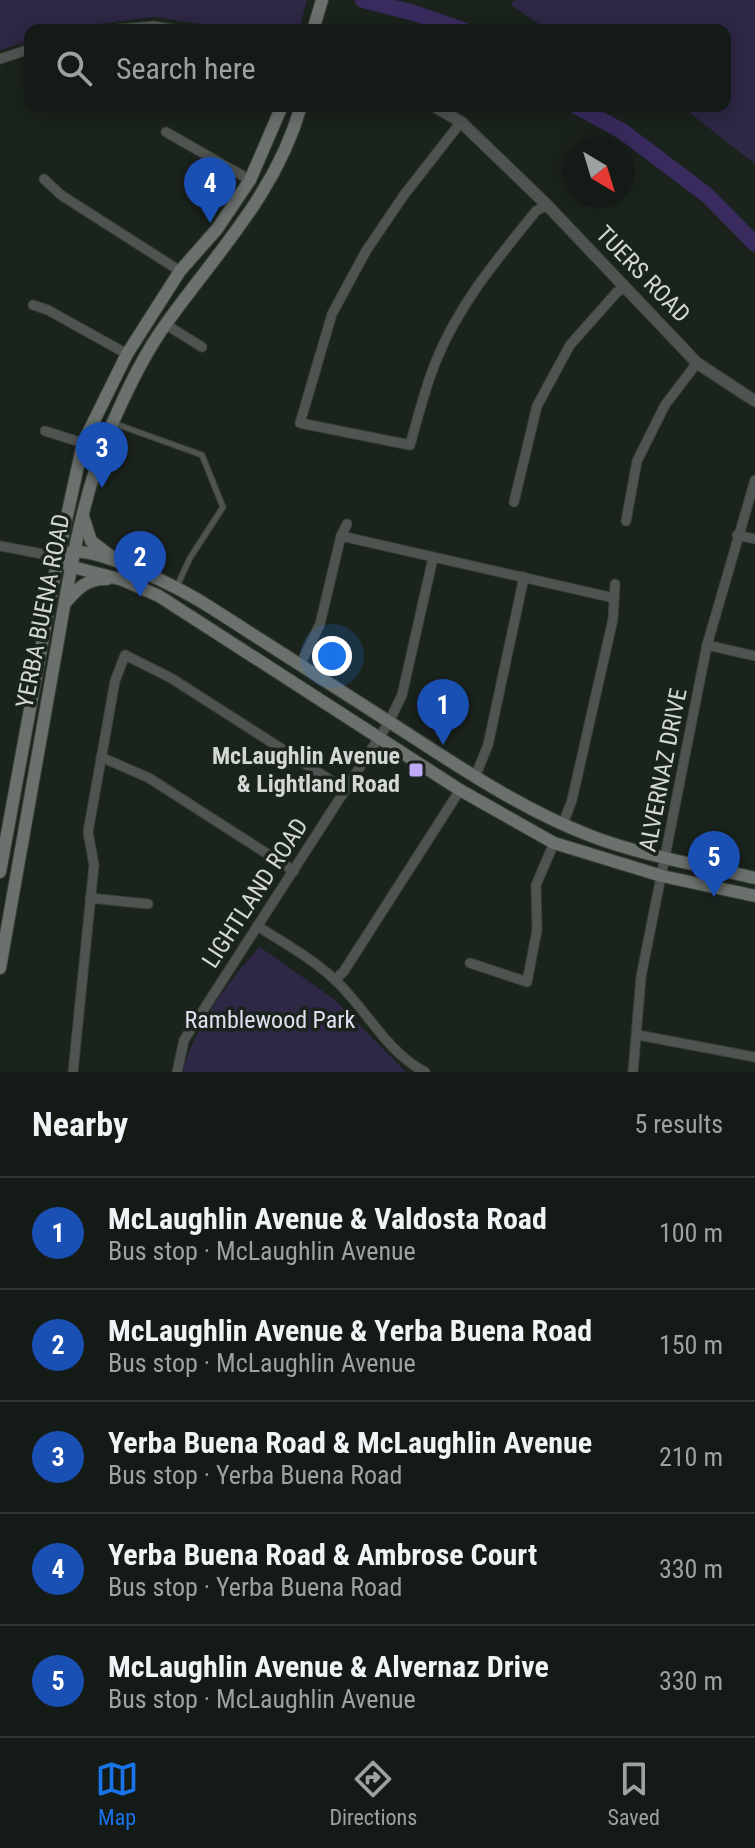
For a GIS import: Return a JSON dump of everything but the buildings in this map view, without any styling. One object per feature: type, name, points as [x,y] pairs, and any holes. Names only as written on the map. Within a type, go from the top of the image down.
[{"type":"main road","points":[[315,24],[322,0]]},
{"type":"main road","name":"YERBA BUENA ROAD","points":[[0,872],[58,557],[83,443],[127,354],[180,271],[217,229],[250,180],[279,112]]},
{"type":"main road","name":"YERBA BUENA ROAD","points":[[0,968],[69,566],[95,471],[135,375],[165,324],[234,238],[263,194],[283,155],[299,112]]},
{"type":"main road","points":[[83,517],[91,541],[125,565]]},
{"type":"main road","points":[[58,557],[74,551],[125,565],[176,587],[475,777],[563,824],[593,837],[666,858],[755,878]]},
{"type":"main road","points":[[58,557],[69,566],[123,580],[159,596],[460,790],[554,843],[662,876],[755,896]]},
{"type":"main road","points":[[64,605],[84,584],[96,579],[123,580]]},
{"type":"street","points":[[0,59],[24,51]]},
{"type":"street","name":"TUERS ROAD","points":[[444,112],[461,122],[547,205],[697,363],[755,401]]},
{"type":"street","points":[[461,122],[396,206],[366,251],[332,314],[300,423],[410,445],[435,363],[454,323],[486,272],[536,211],[547,205]]},
{"type":"street","points":[[166,132],[250,180]]},
{"type":"street","points":[[44,179],[61,195],[180,271]]},
{"type":"street","points":[[514,502],[537,406],[570,345],[617,292],[625,288]]},
{"type":"street","points":[[33,305],[48,310],[127,354]]},
{"type":"street","points":[[165,324],[202,347]]},
{"type":"street","points":[[626,521],[637,461],[665,405],[697,363]]},
{"type":"street","points":[[45,431],[83,443]]},
{"type":"street","name":"ALVERNAZ DRIVE","points":[[633,1072],[641,977],[707,645],[755,480]]},
{"type":"street","points":[[300,665],[320,624],[341,536],[347,524]]},
{"type":"street","points":[[737,535],[755,539]]},
{"type":"street","points":[[341,536],[614,598]]},
{"type":"street","points":[[0,546],[58,557]]},
{"type":"street","name":"LIGHTLAND ROAD","points":[[177,1072],[184,1040],[389,722],[402,695],[433,558]]},
{"type":"street","points":[[475,777],[488,745],[524,577]]},
{"type":"street","points":[[563,824],[572,800],[613,619],[615,584]]},
{"type":"street","points":[[707,645],[755,656]]},
{"type":"street","points":[[73,1072],[94,865],[88,832],[115,681],[125,655],[171,678],[346,790]]},
{"type":"street","points":[[101,757],[149,778],[294,871]]},
{"type":"street","points":[[335,980],[344,971],[460,790]]},
{"type":"street","points":[[470,963],[527,982],[537,930],[536,885],[554,843]]},
{"type":"street","points":[[90,898],[148,904]]},
{"type":"street","points":[[257,926],[305,956],[335,980],[392,1046],[421,1071]]},
{"type":"street","points":[[638,1035],[755,1057]]},
{"type":"lane","points":[[113,423],[202,455],[223,507],[190,558],[176,587]]},
{"type":"green space","points":[[0,0],[307,0],[301,24],[200,24],[154,17],[98,24],[24,24],[24,43],[0,50]]},
{"type":"green space","points":[[515,0],[755,0],[755,164],[689,112],[731,112],[731,24],[539,24],[510,4]]},
{"type":"green space","name":"Ramblewood Park","points":[[260,947],[335,1000],[406,1072],[182,1072],[194,1040],[214,1005]]},
{"type":"waterway","points":[[363,0],[446,24]]},
{"type":"waterway","points":[[587,112],[622,131],[707,195],[755,244]]},
{"type":"place","name":"Yerba Buena Road & Ambrose Court","points":[[210,223]]},
{"type":"place","name":"Yerba Buena Road & McLaughlin Avenue","points":[[102,488]]},
{"type":"place","name":"McLaughlin Avenue & Yerba Buena Road","points":[[140,597]]},
{"type":"place","name":"McLaughlin Avenue & Valdosta Road","points":[[443,745]]},
{"type":"place","name":"McLaughlin Avenue & Lightland Road","points":[[416,770]]},
{"type":"place","name":"McLaughlin Avenue & Alvernaz Drive","points":[[714,897]]}]
